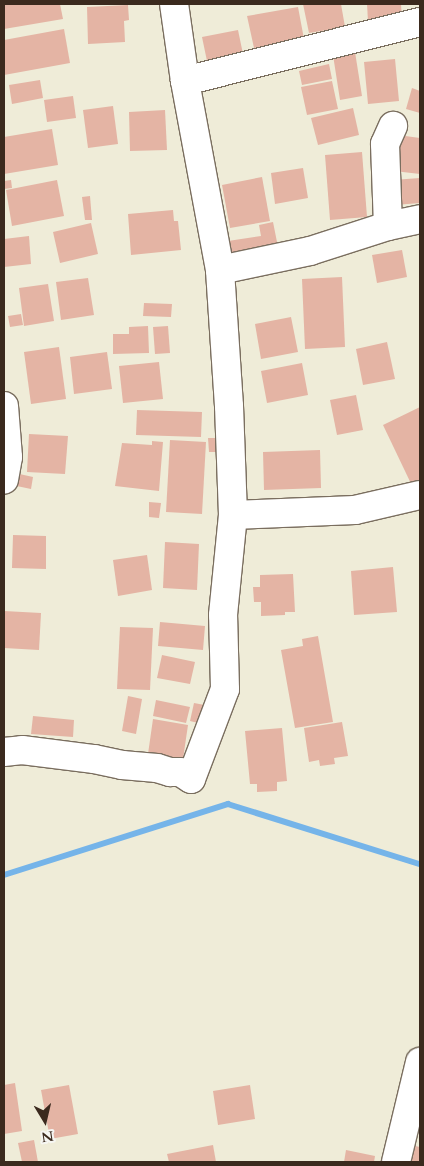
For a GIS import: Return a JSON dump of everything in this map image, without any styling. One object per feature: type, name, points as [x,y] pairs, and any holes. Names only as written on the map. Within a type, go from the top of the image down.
[{"type":"street","points":[[4,752],[22,750],[94,759],[122,766],[158,768],[170,772],[180,772],[191,779],[225,689],[223,615],[233,515],[229,406],[220,270],[185,81],[174,4]]},
{"type":"street","points":[[185,81],[420,22]]},
{"type":"street","points":[[388,226],[385,144],[394,126]]},
{"type":"street","points":[[220,270],[310,251],[388,226],[420,219]]},
{"type":"street","points":[[4,406],[8,458],[4,480]]},
{"type":"street","points":[[233,515],[355,510],[420,495]]},
{"type":"street","points":[[396,1162],[420,1062]]},
{"type":"building","points":[[4,4],[60,4],[63,19],[4,29]]},
{"type":"building","points":[[303,4],[341,4],[345,27],[309,33]]},
{"type":"building","points":[[367,4],[401,4],[402,19],[368,21]]},
{"type":"building","points":[[128,5],[129,20],[124,21],[125,42],[88,44],[87,7]]},
{"type":"building","points":[[298,7],[304,39],[254,48],[247,16]]},
{"type":"building","points":[[64,29],[70,63],[4,75],[4,40]]},
{"type":"building","points":[[238,30],[243,54],[207,61],[202,37]]},
{"type":"building","points":[[355,52],[362,96],[340,100],[333,55]]},
{"type":"building","points":[[395,59],[399,101],[368,104],[364,62]]},
{"type":"building","points":[[329,64],[332,79],[302,85],[299,71]]},
{"type":"building","points":[[40,80],[43,98],[12,104],[9,85]]},
{"type":"building","points":[[332,81],[338,109],[307,115],[301,87]]},
{"type":"building","points":[[412,88],[420,91],[420,113],[406,109]]},
{"type":"building","points":[[73,96],[76,118],[47,122],[44,100]]},
{"type":"building","points":[[113,106],[118,144],[88,148],[83,110]]},
{"type":"building","points":[[353,108],[359,135],[318,145],[311,118]]},
{"type":"building","points":[[165,110],[167,150],[130,151],[129,112]]},
{"type":"building","points":[[52,129],[58,165],[4,174],[4,137]]},
{"type":"building","points":[[398,135],[420,138],[420,174],[394,171]]},
{"type":"building","points":[[362,152],[367,217],[330,220],[325,155]]},
{"type":"building","points":[[303,168],[308,198],[275,204],[271,173]]},
{"type":"building","points":[[262,177],[270,221],[230,228],[222,185]]},
{"type":"building","points":[[420,178],[420,203],[395,205],[393,180]]},
{"type":"building","points":[[11,180],[12,188],[4,189],[4,181]]},
{"type":"building","points":[[57,180],[64,216],[12,226],[6,190]]},
{"type":"building","points":[[90,196],[92,220],[85,220],[82,197]]},
{"type":"building","points":[[173,210],[174,221],[178,221],[181,250],[131,255],[128,214]]},
{"type":"building","points":[[273,222],[279,252],[232,264],[228,241],[261,236],[259,225]]},
{"type":"building","points":[[91,223],[98,254],[60,263],[53,232]]},
{"type":"building","points":[[29,236],[31,264],[4,267],[4,239]]},
{"type":"building","points":[[402,250],[407,277],[377,283],[372,255]]},
{"type":"building","points":[[342,277],[345,347],[305,349],[302,279]]},
{"type":"building","points":[[88,278],[94,315],[61,320],[56,282]]},
{"type":"building","points":[[48,284],[54,321],[24,326],[19,288]]},
{"type":"building","points":[[144,303],[172,304],[171,317],[143,316]]},
{"type":"building","points":[[21,314],[23,325],[10,327],[8,316]]},
{"type":"building","points":[[291,317],[298,352],[261,359],[255,324]]},
{"type":"building","points":[[148,326],[149,353],[113,354],[113,334],[129,334],[129,327]]},
{"type":"building","points":[[168,326],[170,353],[155,354],[153,327]]},
{"type":"building","points":[[387,342],[395,379],[363,385],[356,349]]},
{"type":"building","points":[[59,347],[66,399],[31,404],[24,352]]},
{"type":"building","points":[[107,352],[112,389],[74,394],[70,357]]},
{"type":"building","points":[[159,362],[163,399],[123,403],[119,366]]},
{"type":"building","points":[[302,363],[308,395],[267,403],[261,371]]},
{"type":"building","points":[[356,395],[363,430],[337,435],[330,400]]},
{"type":"building","points":[[420,407],[420,490],[415,492],[383,425]]},
{"type":"building","points":[[137,410],[202,412],[201,437],[136,435]]},
{"type":"building","points":[[29,434],[68,436],[65,474],[27,472]]},
{"type":"building","points":[[208,438],[222,438],[223,452],[209,452]]},
{"type":"building","points":[[170,440],[206,442],[202,514],[166,512]]},
{"type":"building","points":[[152,441],[163,442],[159,491],[115,486],[122,443],[152,445]]},
{"type":"building","points":[[320,450],[321,488],[264,490],[263,452]]},
{"type":"building","points":[[15,473],[33,477],[31,489],[12,485]]},
{"type":"building","points":[[149,502],[161,503],[159,518],[149,517]]},
{"type":"building","points":[[13,535],[46,536],[46,569],[12,568]]},
{"type":"building","points":[[165,542],[199,544],[197,590],[163,588]]},
{"type":"building","points":[[147,555],[152,590],[118,596],[113,560]]},
{"type":"building","points":[[393,567],[397,612],[354,615],[351,571]]},
{"type":"building","points":[[293,574],[295,612],[285,612],[285,615],[261,616],[261,602],[254,602],[253,587],[260,587],[260,575]]},
{"type":"building","points":[[4,611],[41,613],[39,650],[4,648]]},
{"type":"building","points":[[160,622],[205,626],[203,650],[158,646]]},
{"type":"building","points":[[120,627],[153,628],[150,690],[117,689]]},
{"type":"building","points":[[318,636],[333,722],[295,728],[281,650],[303,646],[302,639]]},
{"type":"building","points":[[162,655],[195,662],[190,684],[157,678]]},
{"type":"building","points":[[128,696],[142,699],[136,734],[122,731]]},
{"type":"building","points":[[156,700],[190,707],[186,723],[153,716]]},
{"type":"building","points":[[194,703],[210,706],[206,725],[190,721]]},
{"type":"building","points":[[33,716],[74,720],[73,737],[31,734]]},
{"type":"building","points":[[153,719],[188,725],[183,759],[148,754]]},
{"type":"building","points":[[342,722],[348,756],[334,758],[335,764],[320,766],[319,760],[309,762],[304,728]]},
{"type":"building","points":[[282,728],[287,781],[277,782],[277,791],[257,792],[257,784],[250,784],[245,731]]},
{"type":"building","points":[[15,1083],[22,1131],[4,1134],[4,1085]]},
{"type":"building","points":[[69,1085],[78,1134],[50,1139],[41,1090]]},
{"type":"building","points":[[250,1085],[255,1119],[218,1125],[213,1091]]},
{"type":"building","points":[[34,1140],[38,1162],[22,1162],[18,1143]]},
{"type":"building","points":[[213,1145],[216,1162],[169,1162],[167,1154]]},
{"type":"building","points":[[410,1145],[420,1147],[420,1162],[405,1162]]},
{"type":"building","points":[[346,1150],[375,1156],[374,1162],[344,1162]]},
{"type":"waterway","points":[[4,875],[228,804],[420,864]]}]
